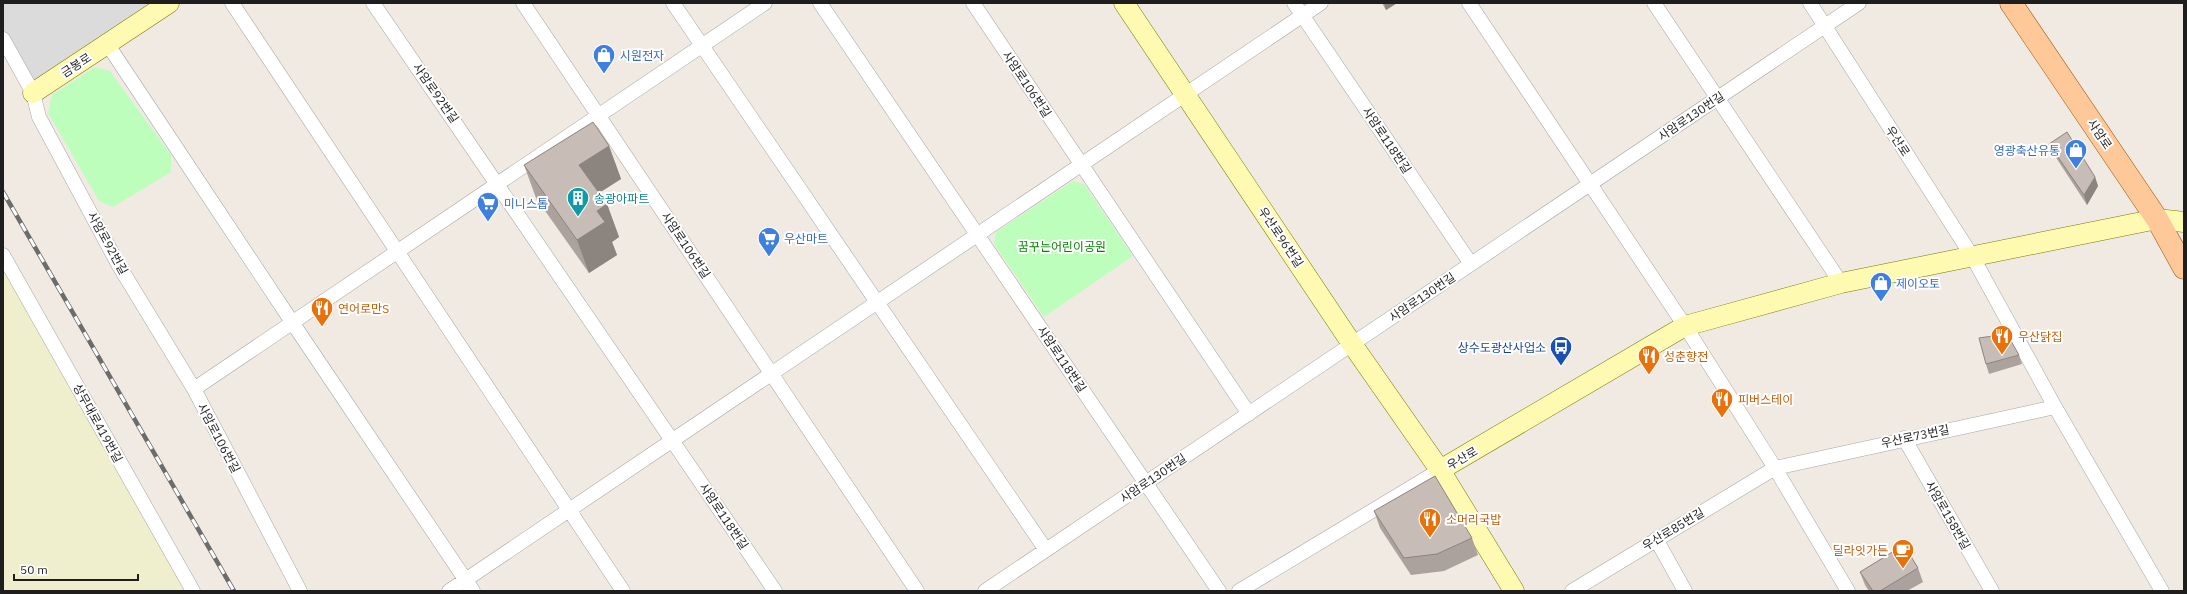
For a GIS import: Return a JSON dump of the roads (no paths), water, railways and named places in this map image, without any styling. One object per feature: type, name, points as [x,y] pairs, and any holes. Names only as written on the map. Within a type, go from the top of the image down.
[{"type":"main road","name":"사암로","points":[[2011,3],[2157,219],[2184,268]]},
{"type":"street","name":"금봉로","points":[[33,92],[108,45],[169,3]]},
{"type":"street","points":[[232,3],[396,252],[623,591]]},
{"type":"street","name":"사암로92번길","points":[[373,3],[498,183]]},
{"type":"street","points":[[523,3],[599,115]]},
{"type":"street","points":[[673,3],[1046,550]]},
{"type":"street","name":"사암로106번길","points":[[300,591],[194,389],[765,3]]},
{"type":"street","points":[[820,3],[978,235]]},
{"type":"street","name":"사암로106번길","points":[[973,3],[1082,165]]},
{"type":"street","name":"우산로96번길","points":[[1124,3],[1352,344],[1440,470],[1514,591]]},
{"type":"street","points":[[1294,3],[1302,15]]},
{"type":"street","points":[[449,591],[469,585],[569,509],[673,441],[1321,3]]},
{"type":"street","points":[[1469,3],[1685,326],[1775,468],[1848,591]]},
{"type":"street","points":[[1654,3],[1841,283]]},
{"type":"street","points":[[1810,3],[1825,26]]},
{"type":"street","name":"사암로130번길","points":[[985,591],[1858,3]]},
{"type":"street","name":"사암로118번길","points":[[1302,15],[1471,264]]},
{"type":"street","name":"우산로","points":[[1825,26],[1972,256]]},
{"type":"street","points":[[3,39],[33,92]]},
{"type":"street","points":[[108,45],[469,585]]},
{"type":"street","name":"사암로92번길","points":[[33,92],[39,117],[111,250],[194,389]]},
{"type":"street","name":"사암로106번길","points":[[599,115],[772,374]]},
{"type":"street","points":[[1082,165],[1249,414]]},
{"type":"street","points":[[498,183],[673,441]]},
{"type":"street","name":"우산로","points":[[1239,591],[1440,470],[1685,326],[1841,283],[2157,219],[2184,222]]},
{"type":"street","name":"사암로118번길","points":[[978,235],[1219,591]]},
{"type":"street","name":"상무대로419번길","points":[[3,255],[193,591]]},
{"type":"street","points":[[1972,256],[2055,407],[2162,591]]},
{"type":"street","points":[[772,374],[917,591]]},
{"type":"street","name":"우산로73번길","points":[[1775,468],[1904,438],[2055,407]]},
{"type":"street","name":"사암로158번길","points":[[1904,438],[1992,591]]},
{"type":"street","name":"사암로118번길","points":[[673,441],[776,591]]},
{"type":"street","name":"우산로85번길","points":[[1572,591],[1775,468]]},
{"type":"street","points":[[1656,539],[1685,591]]},
{"type":"railway","points":[[3,192],[234,591]]},
{"type":"place","name":"시원전자","points":[[604,74]]},
{"type":"place","name":"영광축산유통","points":[[2076,170]]},
{"type":"place","name":"송광아파트","points":[[578,218]]},
{"type":"place","name":"미니스톱","points":[[488,222]]},
{"type":"place","name":"우산마트","points":[[769,258]]},
{"type":"place","name":"제이오토","points":[[1881,302]]},
{"type":"place","name":"연어로만S","points":[[322,328]]},
{"type":"place","name":"우산닭집","points":[[2002,356]]},
{"type":"place","name":"상수도광산사업소","points":[[1561,366]]},
{"type":"place","name":"성춘향전","points":[[1649,376]]},
{"type":"place","name":"피버스테이","points":[[1722,418]]},
{"type":"place","name":"소머리국밥","points":[[1430,538]]},
{"type":"place","name":"딜라잇가든","points":[[1903,570]]},
{"type":"park label","name":"꿈꾸는어린이공원","points":[[1062,246]]}]
